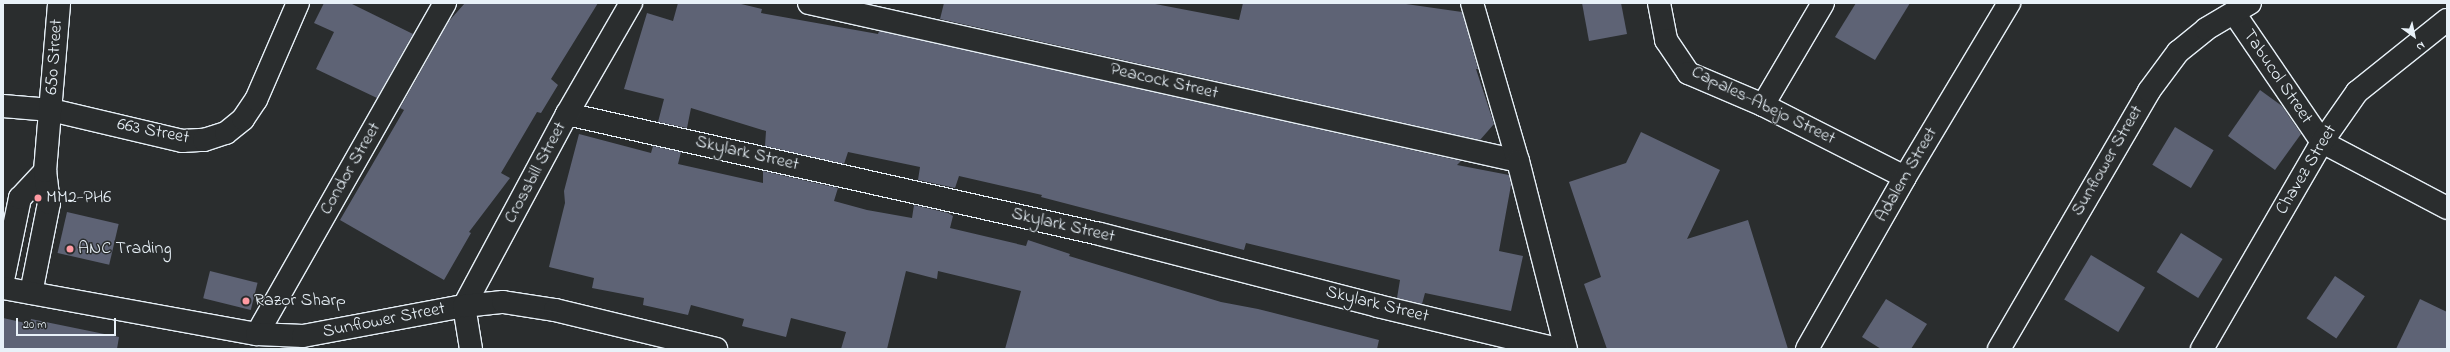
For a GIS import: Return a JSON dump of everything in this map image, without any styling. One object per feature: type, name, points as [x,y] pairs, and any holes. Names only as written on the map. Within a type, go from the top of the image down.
[{"type":"street","name":"650 Street","points":[[31,293],[49,203],[45,171],[59,3]]},
{"type":"street","name":"663 Street","points":[[3,106],[51,110],[182,141],[204,140],[226,133],[243,119],[256,100],[298,3]]},
{"type":"street","name":"Condor Street","points":[[257,334],[445,3]]},
{"type":"street","name":"Crossbill Street","points":[[464,306],[567,114],[631,3]]},
{"type":"street","name":"Peacock Street","points":[[810,3],[1518,161]]},
{"type":"street","points":[[1472,3],[1518,161],[1566,349]]},
{"type":"street","name":"Capales-Abejo Street","points":[[1659,3],[1666,40],[1688,73],[1763,105],[1905,177]]},
{"type":"street","points":[[1763,105],[1823,3]]},
{"type":"street","name":"Adalem Street","points":[[1807,349],[1905,177],[2009,3]]},
{"type":"street","name":"Sunflower Street","points":[[1999,349],[2149,91],[2178,52],[2206,29],[2242,8]]},
{"type":"street","name":"Tabucol Street","points":[[2242,8],[2322,142],[2447,208]]},
{"type":"street","name":"Chavez Street","points":[[2202,349],[2322,142],[2357,92],[2447,20]]},
{"type":"street","name":"Skylark Street","points":[[567,114],[1100,234],[1378,306],[1556,349]]},
{"type":"street","points":[[3,280],[20,198],[45,171]]},
{"type":"street","name":"Sunflower Street","points":[[3,288],[302,343],[464,306],[503,302],[554,310],[716,349]]},
{"type":"street","points":[[464,306],[471,349]]},
{"type":"building","points":[[324,3],[350,3],[413,34],[377,98],[316,69],[334,32],[314,23]]},
{"type":"building","points":[[465,3],[598,3],[551,79],[558,85],[541,113],[537,112],[501,173],[510,178],[469,232],[471,233],[444,280],[340,220],[404,110],[400,108],[449,21]]},
{"type":"building","points":[[678,3],[737,3],[762,9],[761,13],[878,34],[879,31],[1461,161],[1457,165],[1509,175],[1511,185],[1499,251],[1523,256],[1511,311],[1425,293],[1422,304],[1397,298],[1400,280],[1246,243],[1244,250],[1041,197],[1042,195],[959,176],[955,188],[918,180],[920,167],[848,152],[844,164],[765,146],[766,131],[691,108],[687,128],[658,122],[664,99],[624,89],[647,13],[673,21]]},
{"type":"building","points":[[944,3],[1150,3],[1239,20],[1243,3],[1399,3],[1462,12],[1478,69],[1476,69],[1494,124],[1480,140],[940,19]]},
{"type":"building","points":[[1582,3],[1621,3],[1627,34],[1589,41]]},
{"type":"building","points":[[1856,3],[1910,3],[1875,60],[1835,37]]},
{"type":"building","points":[[2260,90],[2282,106],[2301,134],[2275,170],[2228,136]]},
{"type":"building","points":[[2175,127],[2214,150],[2191,188],[2152,165]]},
{"type":"building","points":[[1641,132],[1720,170],[1687,239],[1748,220],[1788,349],[1607,349],[1584,284],[1601,277],[1569,182],[1626,163]]},
{"type":"building","points":[[579,134],[651,153],[653,146],[681,152],[678,164],[763,183],[763,171],[838,188],[834,201],[867,210],[912,218],[914,205],[948,213],[953,216],[950,228],[1026,246],[1028,240],[1070,254],[1069,256],[1221,302],[1258,309],[1379,340],[1377,349],[1005,349],[1021,291],[938,271],[937,279],[906,271],[887,349],[841,349],[846,332],[791,318],[786,337],[742,326],[744,319],[691,305],[688,315],[643,305],[644,298],[592,288],[594,278],[549,267],[565,203],[564,191]]},
{"type":"building","points":[[67,212],[119,224],[109,265],[58,253]]},
{"type":"building","points":[[2181,233],[2223,259],[2198,298],[2157,272]]},
{"type":"building","points":[[2091,255],[2145,287],[2118,332],[2064,300]]},
{"type":"building","points":[[210,271],[258,283],[251,310],[203,298]]},
{"type":"building","points":[[2335,276],[2365,296],[2336,338],[2306,318]]},
{"type":"building","points":[[1886,299],[1927,324],[1911,349],[1881,349],[1862,337]]},
{"type":"building","points":[[2420,299],[2447,312],[2447,349],[2396,349]]},
{"type":"building","points":[[3,318],[30,324],[31,319],[119,337],[117,349],[3,349]]},
{"type":"place","name":"MM2-PH6","points":[[38,198]]},
{"type":"place","name":"ANC Trading","points":[[70,249]]},
{"type":"place","name":"Razor Sharp","points":[[246,301]]}]
